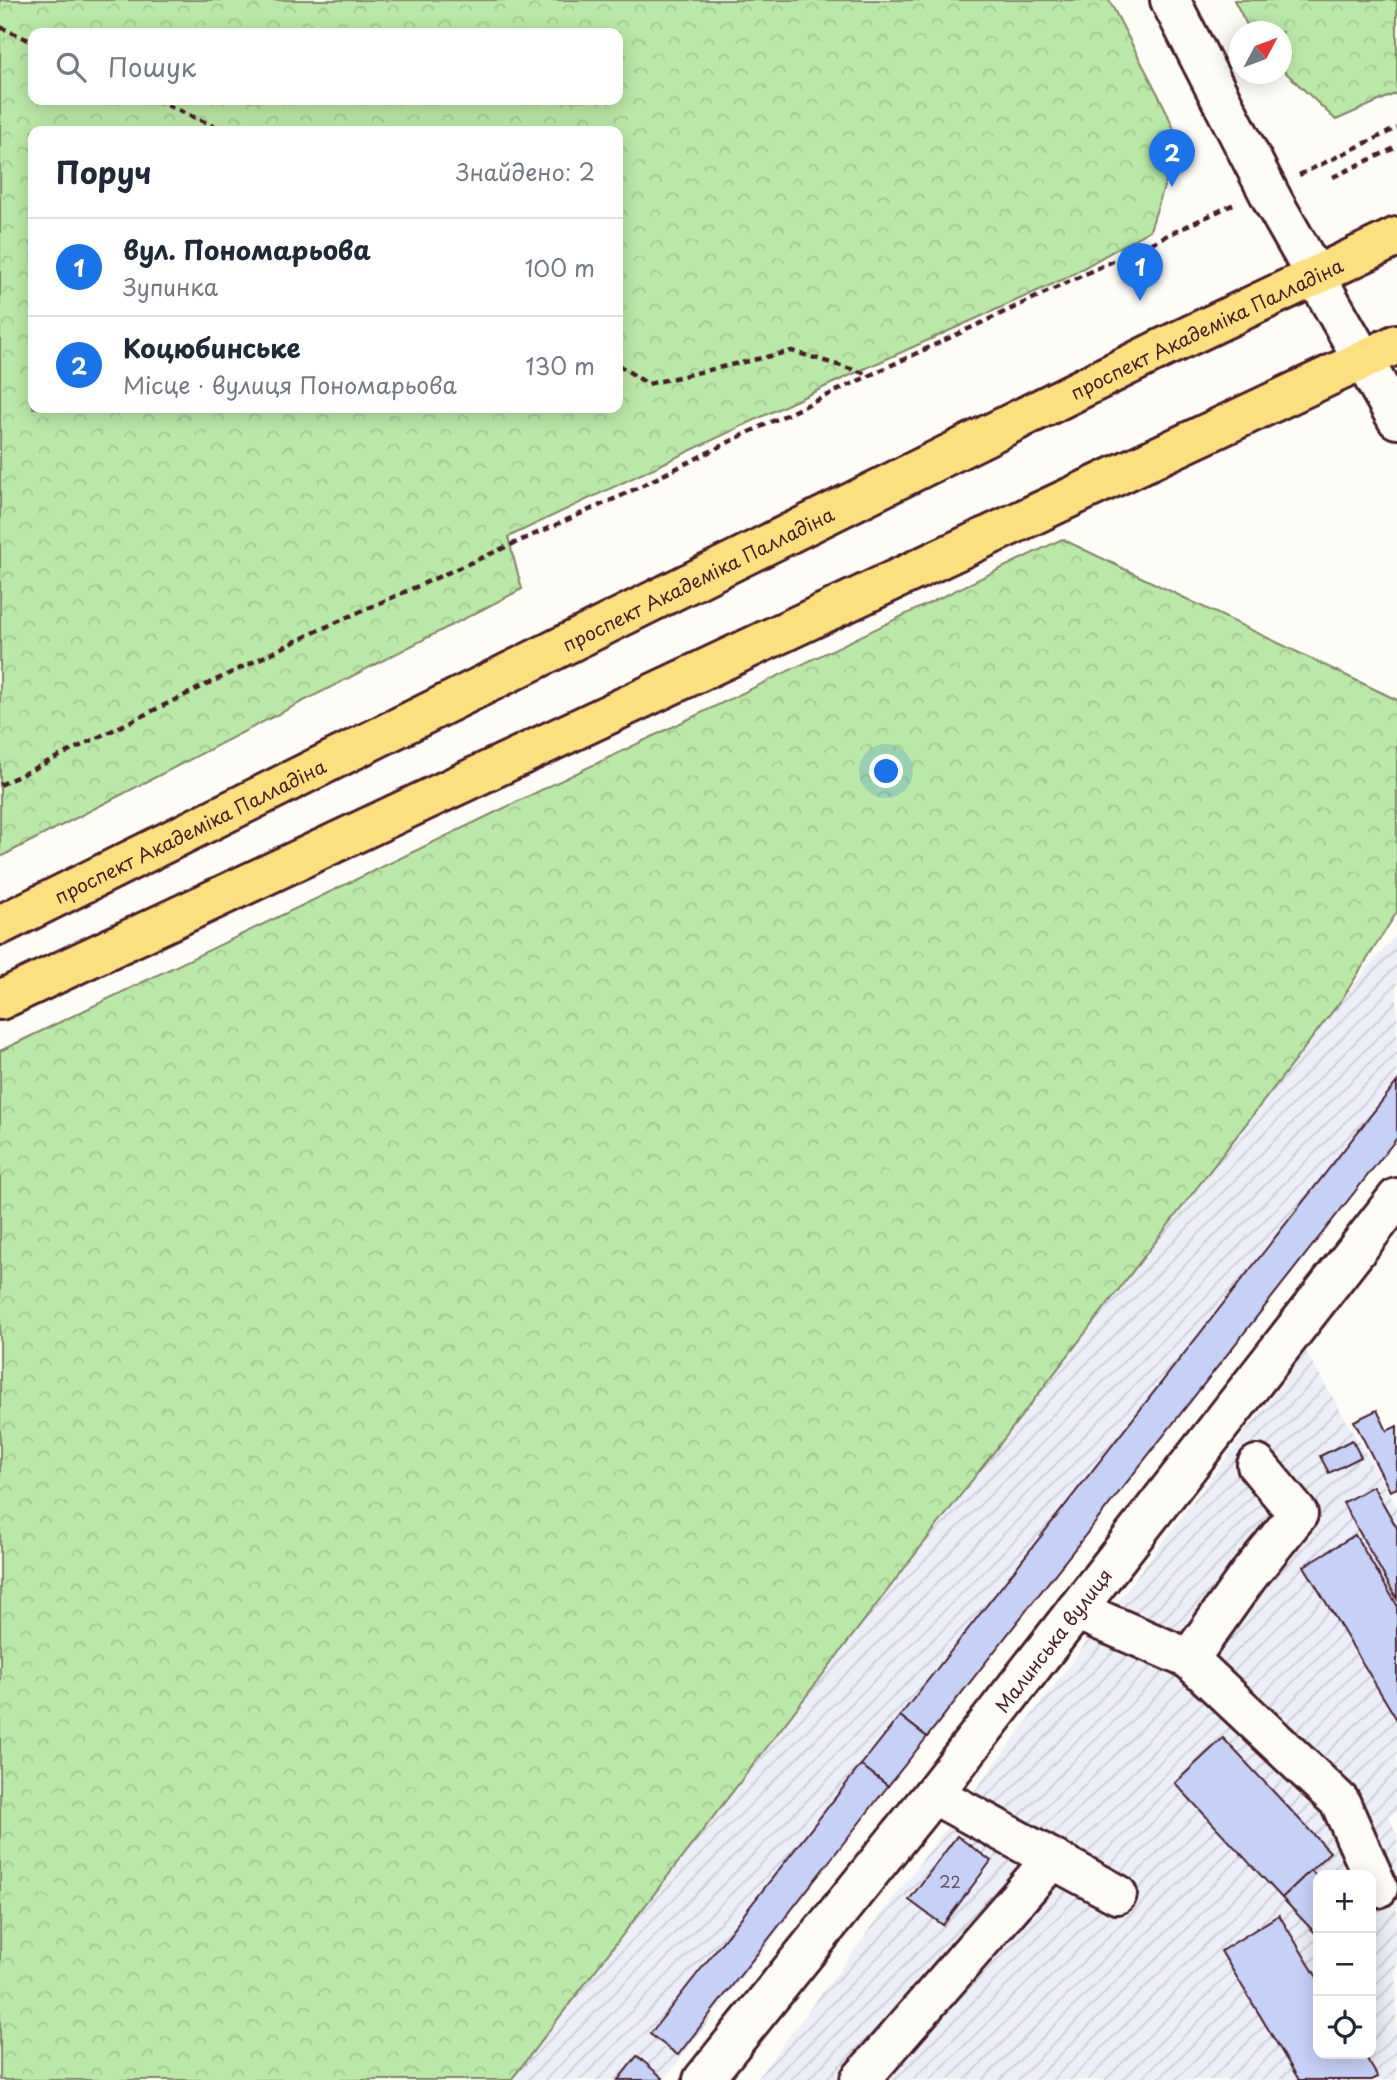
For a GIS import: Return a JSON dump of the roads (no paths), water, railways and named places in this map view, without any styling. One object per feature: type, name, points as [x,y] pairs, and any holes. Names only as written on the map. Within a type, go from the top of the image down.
[{"type":"highway","name":"проспект Академіка Палладіна","points":[[0,925],[1149,355],[1397,237]]},
{"type":"highway","points":[[0,1000],[1397,344]]},
{"type":"street","points":[[1170,0],[1267,189],[1397,419]]},
{"type":"street","name":"Малинська вулиця","points":[[703,2080],[933,1794],[1397,1198]]},
{"type":"street","points":[[1189,1659],[1248,1576],[1298,1514],[1257,1465]]},
{"type":"street","points":[[1076,1610],[1189,1659],[1340,1802],[1378,1888]]},
{"type":"street","points":[[933,1794],[1117,1894]]},
{"type":"street","points":[[860,2080],[1052,1859]]},
{"type":"place","name":"Коцюбинське","points":[[1172,187]]},
{"type":"place","name":"вул. Пономарьова","points":[[1140,301]]}]
